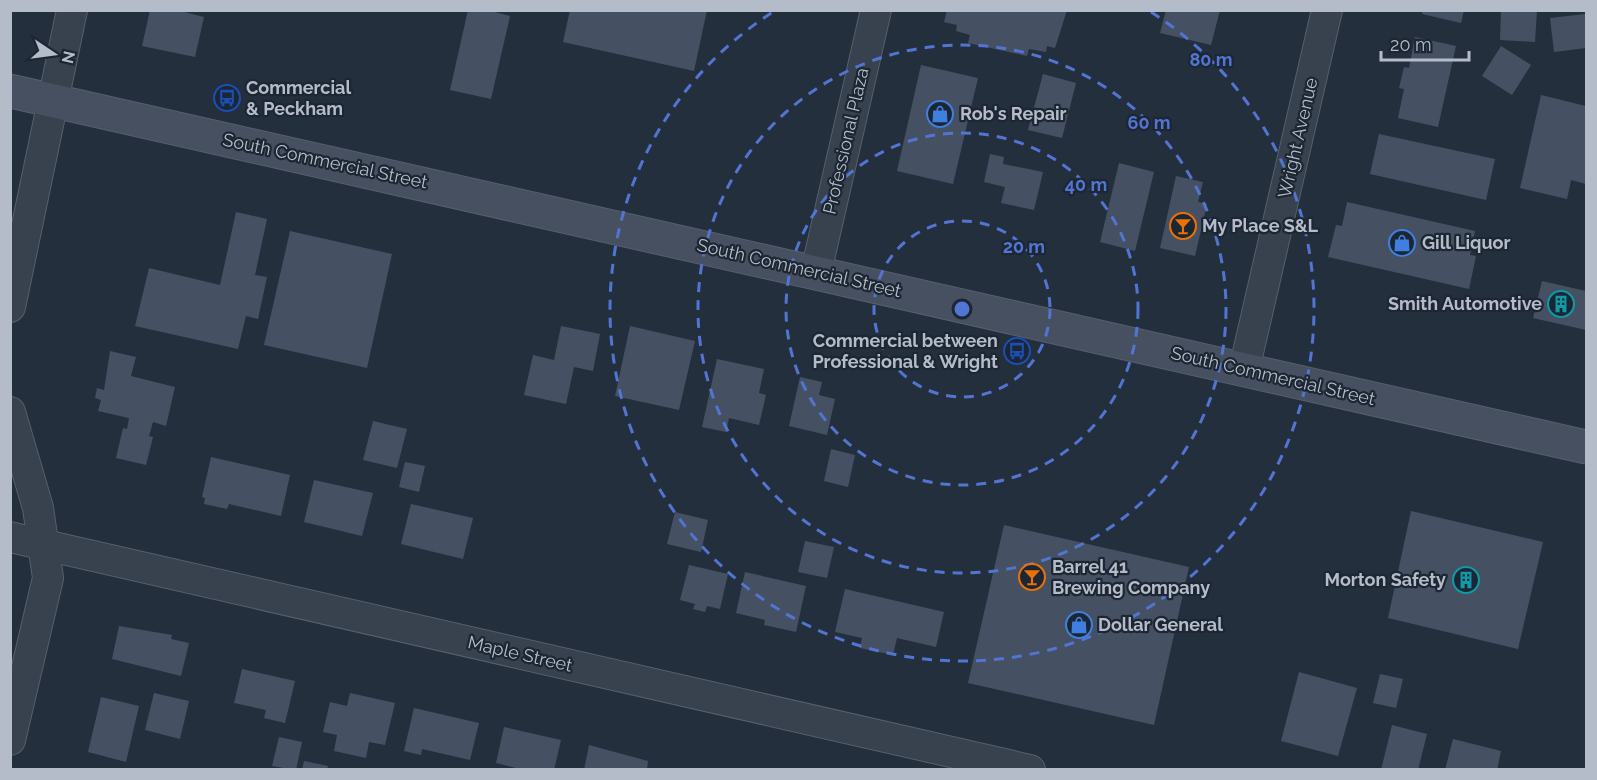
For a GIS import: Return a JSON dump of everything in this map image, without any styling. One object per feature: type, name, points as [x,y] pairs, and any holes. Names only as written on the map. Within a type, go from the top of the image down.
[{"type":"main road","name":"South Commercial Street","points":[[10,91],[1587,447]]},
{"type":"street","points":[[10,307],[72,10]]},
{"type":"street","name":"Professional Plaza","points":[[816,272],[876,10]]},
{"type":"street","name":"Wright Avenue","points":[[1244,370],[1327,10]]},
{"type":"street","points":[[10,412],[45,545],[48,578],[10,740]]},
{"type":"street","name":"Maple Street","points":[[10,537],[1030,770]]},
{"type":"building","points":[[150,10],[176,10],[204,17],[195,57],[142,46]]},
{"type":"building","points":[[468,10],[487,10],[510,16],[491,99],[450,90]]},
{"type":"building","points":[[570,10],[707,10],[694,71],[563,42]]},
{"type":"building","points":[[947,10],[1067,10],[1055,48],[1047,46],[1046,52],[1029,49],[1027,56],[968,43],[970,35],[956,31],[957,25],[944,22]]},
{"type":"building","points":[[1166,10],[1220,10],[1211,45],[1160,33]]},
{"type":"building","points":[[1423,10],[1464,10],[1461,23],[1422,14]]},
{"type":"building","points":[[1501,10],[1537,10],[1535,42],[1500,40]]},
{"type":"building","points":[[1585,14],[1586,48],[1554,52],[1550,18]]},
{"type":"building","points":[[1415,37],[1456,46],[1438,127],[1398,118],[1404,89],[1399,88],[1404,67],[1409,68]]},
{"type":"building","points":[[1501,46],[1531,65],[1512,95],[1482,76]]},
{"type":"building","name":"Rob's Repair","points":[[921,65],[978,78],[953,184],[897,171]]},
{"type":"building","points":[[1043,74],[1076,83],[1062,138],[1028,130]]},
{"type":"building","points":[[1541,95],[1586,106],[1586,184],[1571,180],[1567,199],[1520,188]]},
{"type":"building","points":[[1379,134],[1495,159],[1486,200],[1370,174]]},
{"type":"building","points":[[990,154],[1004,157],[1003,164],[1043,172],[1034,210],[1001,203],[1005,187],[984,182]]},
{"type":"building","points":[[1119,163],[1154,172],[1135,251],[1100,242]]},
{"type":"building","name":"My Place S&L","points":[[1176,176],[1203,182],[1198,202],[1207,204],[1195,256],[1160,248]]},
{"type":"building","name":"Gill Liquor","points":[[1347,202],[1475,231],[1470,255],[1476,256],[1469,289],[1328,257],[1336,225],[1342,226]]},
{"type":"building","points":[[236,212],[267,219],[255,275],[267,277],[258,319],[246,316],[238,349],[135,326],[149,268],[220,285]]},
{"type":"building","points":[[290,231],[392,254],[367,368],[264,345]]},
{"type":"building","name":"Smith Automotive","points":[[1542,281],[1586,291],[1586,330],[1533,318]]},
{"type":"building","points":[[561,326],[600,334],[593,371],[574,367],[566,404],[524,395],[533,355],[554,360]]},
{"type":"building","points":[[630,326],[695,341],[679,410],[615,396]]},
{"type":"building","points":[[110,351],[136,357],[131,376],[175,387],[166,426],[153,422],[149,436],[153,437],[146,465],[116,458],[123,428],[127,429],[129,418],[98,411],[101,400],[95,398],[97,388],[104,390]]},
{"type":"building","points":[[717,359],[764,369],[759,393],[766,395],[759,425],[729,418],[726,432],[702,427]]},
{"type":"building","points":[[800,377],[822,382],[819,395],[835,399],[827,435],[789,426]]},
{"type":"building","points":[[373,421],[407,429],[397,468],[363,460]]},
{"type":"building","points":[[831,449],[855,455],[848,487],[824,481]]},
{"type":"building","points":[[211,457],[290,475],[281,516],[229,504],[227,509],[204,504],[205,498],[202,497]]},
{"type":"building","points":[[405,462],[425,466],[419,492],[399,487]]},
{"type":"building","points":[[314,480],[373,493],[362,536],[304,522]]},
{"type":"building","points":[[411,504],[473,518],[463,559],[401,544]]},
{"type":"building","name":"Morton Safety","points":[[1411,511],[1543,542],[1518,649],[1388,618]]},
{"type":"building","points":[[675,512],[708,520],[701,552],[667,544]]},
{"type":"building","name":"Dollar General","points":[[1004,525],[1189,567],[1154,725],[968,683]]},
{"type":"building","points":[[805,541],[834,547],[827,578],[798,572]]},
{"type":"building","points":[[689,565],[728,574],[720,609],[707,606],[705,612],[693,609],[695,604],[680,600]]},
{"type":"building","points":[[745,572],[806,586],[796,632],[764,625],[765,620],[736,613]]},
{"type":"building","points":[[845,589],[944,612],[936,647],[897,638],[893,655],[860,648],[862,638],[835,632]]},
{"type":"building","points":[[119,626],[172,635],[171,639],[189,643],[181,676],[112,659]]},
{"type":"building","points":[[242,669],[295,681],[285,723],[264,718],[266,710],[234,703]]},
{"type":"building","points":[[1299,672],[1357,688],[1338,756],[1281,741]]},
{"type":"building","points":[[1380,674],[1403,679],[1396,708],[1373,703]]},
{"type":"building","points":[[154,693],[189,701],[180,739],[145,730]]},
{"type":"building","points":[[350,693],[395,703],[385,745],[369,742],[366,758],[334,751],[337,735],[323,732],[330,702],[347,706]]},
{"type":"building","points":[[101,697],[139,706],[126,762],[88,752]]},
{"type":"building","points":[[414,708],[479,723],[470,760],[422,749],[421,755],[404,751]]},
{"type":"building","points":[[1392,725],[1427,734],[1418,770],[1381,770]]},
{"type":"building","points":[[504,727],[561,740],[554,770],[524,770],[496,763]]},
{"type":"building","points":[[279,737],[302,742],[296,770],[272,766]]},
{"type":"building","points":[[1453,739],[1501,751],[1497,770],[1445,770]]},
{"type":"building","points":[[589,745],[648,761],[647,770],[584,770]]},
{"type":"building","points":[[304,761],[328,766],[327,770],[302,770]]},
{"type":"place","name":"Commercial & Peckham","points":[[227,98]]},
{"type":"place","name":"Rob's Repair","points":[[940,114]]},
{"type":"place","name":"My Place S&L","points":[[1183,226]]},
{"type":"place","name":"Gill Liquor","points":[[1402,243]]},
{"type":"place","name":"Smith Automotive","points":[[1561,304]]},
{"type":"place","name":"Commercial between Professional & Wright","points":[[1017,351]]},
{"type":"place","name":"Barrel 41 Brewing Company","points":[[1032,577]]},
{"type":"place","name":"Morton Safety","points":[[1466,580]]},
{"type":"place","name":"Dollar General","points":[[1079,625]]}]
